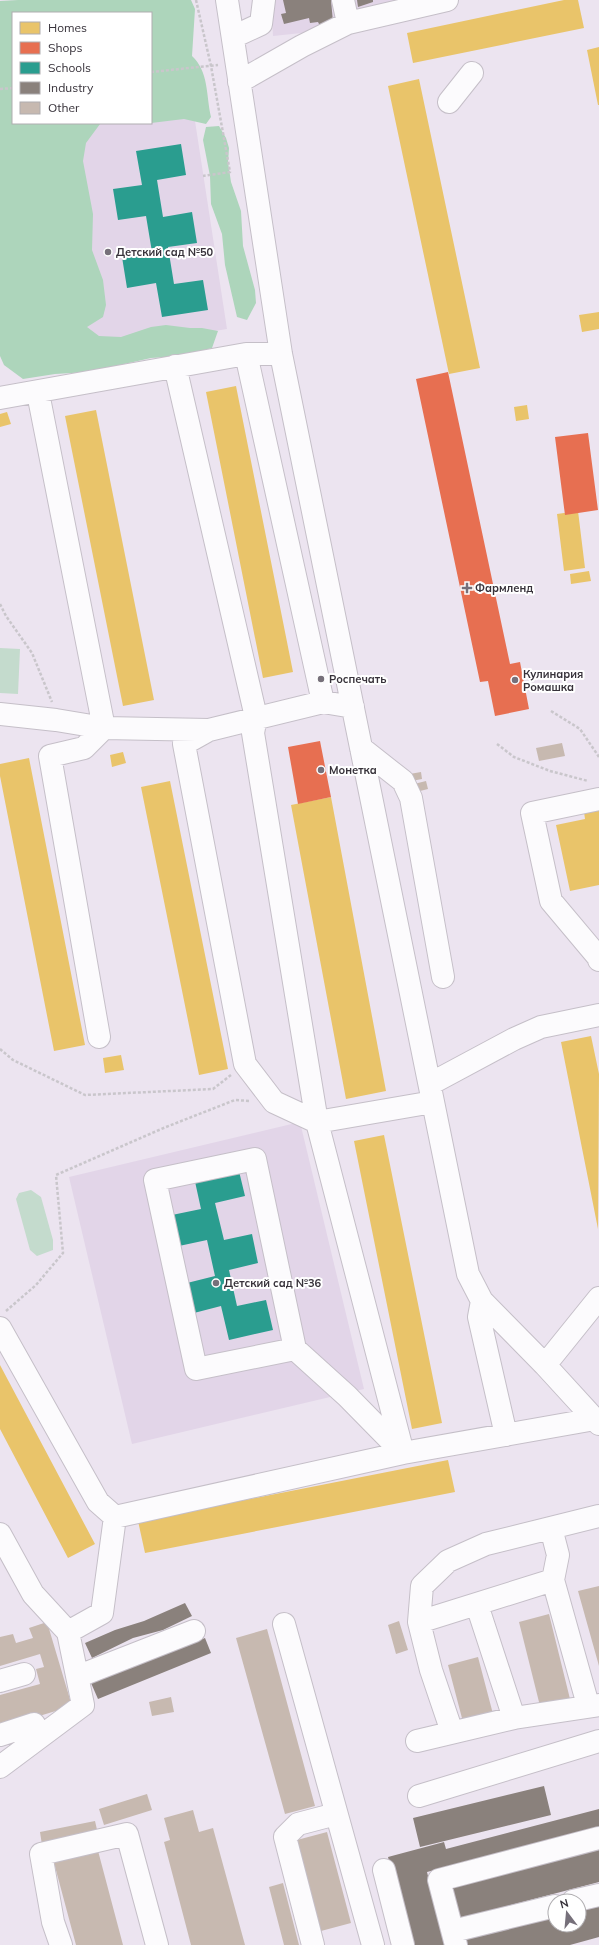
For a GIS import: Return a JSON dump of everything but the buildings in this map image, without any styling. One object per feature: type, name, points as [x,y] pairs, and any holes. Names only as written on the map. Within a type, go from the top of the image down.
[{"type":"street","points":[[227,0],[281,354],[468,1274],[482,1301],[545,1365],[597,1421]]},
{"type":"street","points":[[233,38],[261,24],[264,0]]},
{"type":"street","points":[[343,0],[348,23]]},
{"type":"street","points":[[238,72],[302,46],[385,6],[447,0]]},
{"type":"street","points":[[449,102],[472,74]]},
{"type":"street","points":[[0,398],[38,393],[175,366],[246,354],[281,354]]},
{"type":"street","points":[[246,354],[323,702]]},
{"type":"street","points":[[175,366],[256,717],[253,733],[317,1122],[403,1454]]},
{"type":"street","points":[[38,393],[104,728]]},
{"type":"street","points":[[353,707],[323,702],[256,717],[209,730],[184,744],[245,1064],[274,1102],[317,1122],[431,1093],[514,1039],[534,1030],[599,1015]]},
{"type":"street","points":[[0,714],[56,720],[104,728],[209,730]]},
{"type":"street","points":[[99,1036],[50,756],[84,748],[104,728]]},
{"type":"street","points":[[361,748],[403,781],[411,798],[442,977]]},
{"type":"street","points":[[595,791],[532,813],[551,901],[599,960]]},
{"type":"street","points":[[296,1349],[196,1369],[155,1180],[255,1159],[296,1349],[347,1396],[403,1454]]},
{"type":"street","points":[[545,1365],[599,1298]]},
{"type":"street","points":[[482,1301],[479,1317],[506,1435]]},
{"type":"street","points":[[3,1320],[98,1502],[115,1517]]},
{"type":"street","points":[[115,1517],[403,1454],[506,1435],[597,1421]]},
{"type":"street","points":[[452,1732],[432,1670],[419,1622],[422,1586],[448,1562],[486,1544],[599,1516]]},
{"type":"street","points":[[68,1632],[102,1613],[115,1517]]},
{"type":"street","points":[[417,1741],[514,1718],[593,1705],[553,1580],[558,1555],[551,1528]]},
{"type":"street","points":[[0,1534],[33,1594],[68,1632],[79,1676],[83,1705],[0,1767]]},
{"type":"street","points":[[419,1622],[553,1580]]},
{"type":"street","points":[[477,1605],[514,1718]]},
{"type":"street","points":[[284,1624],[373,1945]]},
{"type":"street","points":[[79,1676],[194,1631]]},
{"type":"street","points":[[0,1681],[24,1674]]},
{"type":"street","points":[[0,1735],[34,1724]]},
{"type":"street","points":[[419,1796],[599,1741]]},
{"type":"street","points":[[313,1945],[285,1837],[298,1824],[336,1814]]},
{"type":"street","points":[[61,1945],[53,1922],[41,1854],[127,1834],[157,1945]]},
{"type":"street","points":[[547,1909],[454,1938],[439,1880],[599,1838]]},
{"type":"street","points":[[384,1870],[403,1945]]},
{"type":"street","points":[[587,1898],[599,1895]]},
{"type":"path","points":[[196,0],[211,66],[230,172],[203,176]]},
{"type":"path","points":[[152,72],[211,66],[238,72]]},
{"type":"path","points":[[0,89],[12,88]]},
{"type":"path","points":[[0,604],[6,616],[32,653],[50,693],[56,720]]},
{"type":"path","points":[[551,712],[580,729],[599,756]]},
{"type":"path","points":[[497,744],[514,757],[595,791]]},
{"type":"path","points":[[0,1049],[13,1060],[85,1095],[213,1089],[245,1064]]},
{"type":"path","points":[[3,1320],[36,1285],[63,1253],[56,1175],[166,1127],[235,1100],[274,1102]]},
{"type":"shaded area","points":[[271,0],[400,0],[321,31],[273,36]]},
{"type":"shaded area","name":"Детский сад №50","points":[[191,95],[227,329],[5,366],[0,338],[0,114],[12,122],[12,124],[152,124],[152,97]]},
{"type":"shaded area","name":"Детский сад №36","points":[[300,1122],[364,1389],[132,1444],[69,1177]]},
{"type":"green space","points":[[191,0],[195,9],[192,56],[201,69],[204,77],[211,117],[206,124],[184,119],[152,123],[152,12],[12,12],[12,124],[100,124],[86,143],[83,161],[93,214],[92,250],[103,280],[106,305],[103,317],[87,327],[99,336],[121,337],[151,327],[166,325],[202,328],[218,331],[212,348],[181,356],[151,358],[89,372],[55,374],[23,379],[4,365],[0,356],[0,1]]},
{"type":"green space","points":[[219,126],[226,138],[229,148],[228,162],[231,182],[241,211],[243,246],[255,290],[256,303],[247,320],[237,317],[225,265],[222,234],[211,204],[210,176],[203,140],[206,127]]},
{"type":"green space","points":[[0,648],[20,649],[18,694],[0,693]]},
{"type":"green space","points":[[31,1190],[41,1197],[53,1240],[53,1250],[37,1256],[30,1250],[16,1199],[19,1193]]},
{"type":"place","name":"Детский сад №50","points":[[108,252]]},
{"type":"place","name":"Фармленд","points":[[467,588]]},
{"type":"place","name":"Роспечать","points":[[321,679]]},
{"type":"place","name":"Кулинария Ромашка","points":[[515,680]]},
{"type":"place","name":"Монетка","points":[[321,770]]},
{"type":"place","name":"Детский сад №36","points":[[216,1283]]}]
